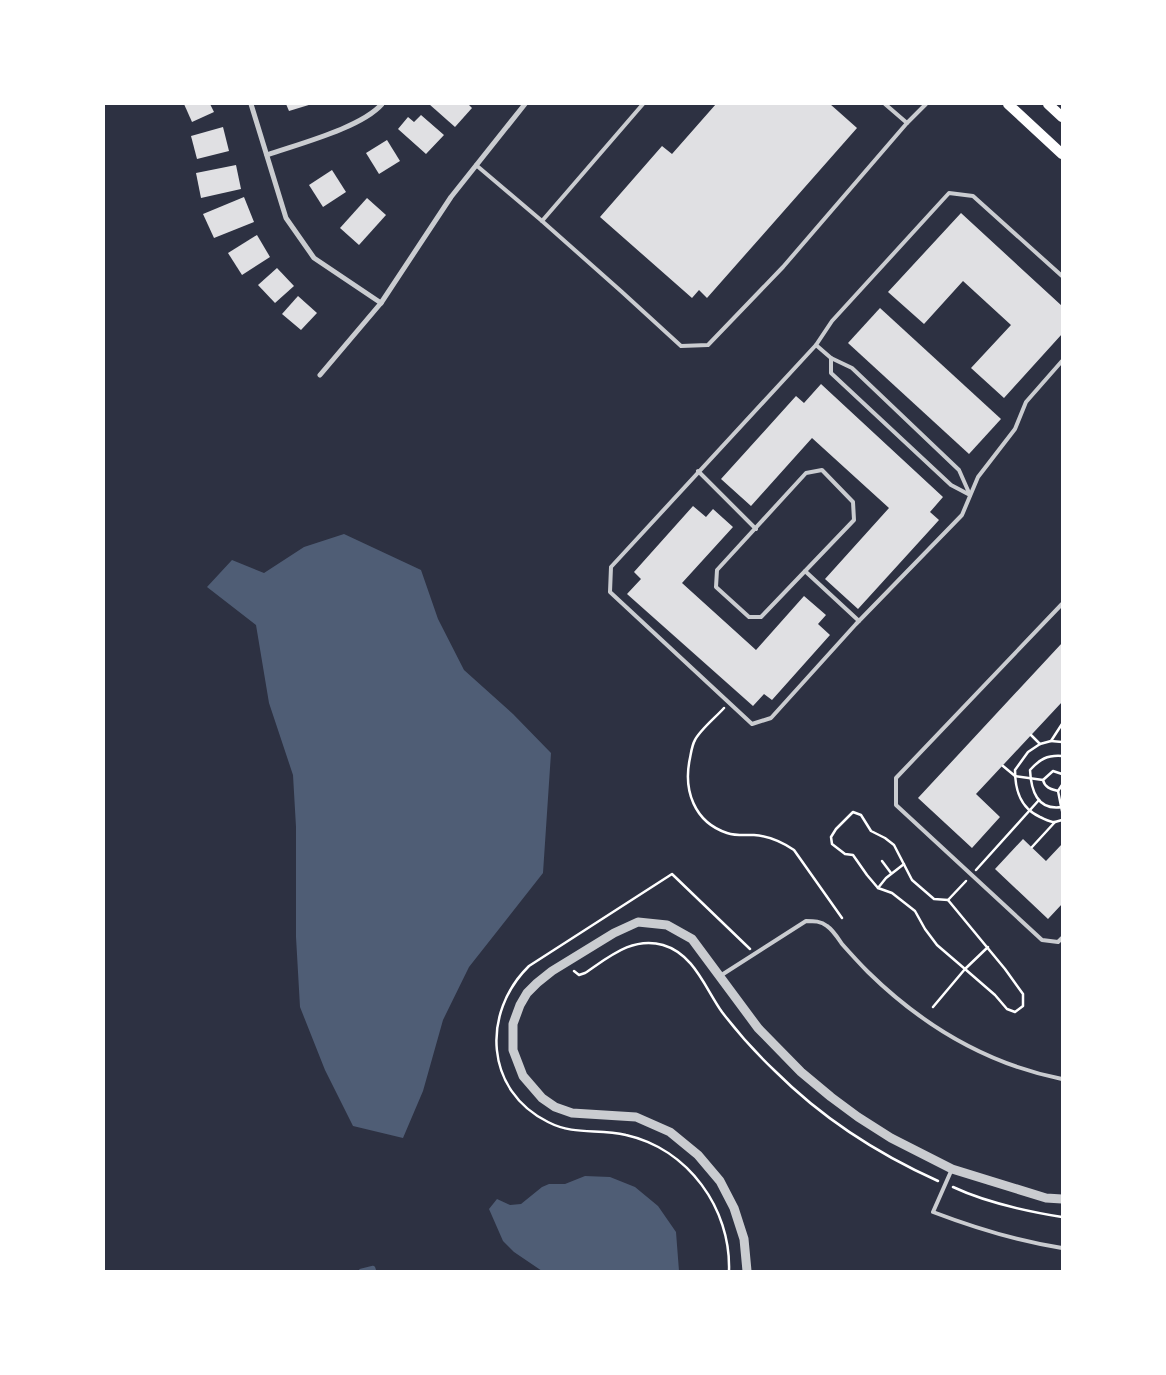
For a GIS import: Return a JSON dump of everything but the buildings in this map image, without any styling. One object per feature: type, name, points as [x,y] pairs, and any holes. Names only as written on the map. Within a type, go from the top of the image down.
[{"type":"main road","points":[[1008,104],[1062,154]]},
{"type":"main road","points":[[1048,104],[1062,117]]},
{"type":"street","points":[[251,104],[286,218],[314,258],[381,303]]},
{"type":"street","points":[[267,155],[353,124],[376,111],[382,104]]},
{"type":"street","points":[[320,376],[381,303],[451,198],[525,104]]},
{"type":"street","points":[[747,1271],[744,1240],[734,1208],[720,1181],[698,1155],[670,1132],[636,1117],[572,1113],[555,1107],[542,1098],[522,1076],[513,1050],[513,1024],[520,1005],[532,988],[552,971],[614,933],[638,922],[667,925],[692,939],[758,1028],[801,1072],[831,1097],[891,1138],[952,1169],[1046,1198],[1062,1199]]},
{"type":"lane","points":[[542,221],[643,104]]},
{"type":"lane","points":[[885,104],[906,123]]},
{"type":"lane","points":[[476,165],[542,221],[681,346],[708,345],[783,267],[906,123],[926,104]]},
{"type":"lane","points":[[1062,276],[973,196],[949,193],[832,321],[816,346],[610,566],[610,592],[752,724],[771,718],[859,621],[962,515],[978,477],[1015,429],[1026,402],[1062,361]]},
{"type":"lane","points":[[816,346],[831,358],[852,368],[960,470],[970,495]]},
{"type":"lane","points":[[831,358],[831,374],[951,485],[970,495]]},
{"type":"lane","points":[[822,470],[853,502],[854,520],[761,617],[749,617],[716,587],[717,570],[756,529],[806,473],[822,470]]},
{"type":"lane","points":[[698,471],[756,529]]},
{"type":"lane","points":[[806,571],[859,621]]},
{"type":"lane","points":[[1062,604],[896,778],[896,805],[1042,940],[1058,942],[1062,938]]},
{"type":"lane","points":[[720,976],[806,921],[818,921],[828,926],[855,959],[888,991],[918,1016],[971,1049],[1004,1064],[1062,1079]]},
{"type":"lane","points":[[952,1169],[933,1212],[993,1233],[1027,1242],[1062,1248]]},
{"type":"path","points":[[729,703],[695,739],[689,762],[688,782],[690,795],[696,809],[710,824],[719,830],[729,834],[763,836],[784,843],[794,850],[842,918]]},
{"type":"path","points":[[1050,741],[1062,724]]},
{"type":"path","points":[[1031,735],[1040,744]]},
{"type":"path","points":[[1062,742],[1050,741],[1040,744],[1028,752],[1015,770],[1017,792],[1030,812],[1049,822],[1062,820]]},
{"type":"path","points":[[1062,756],[1049,756],[1038,761],[1030,770],[1034,796],[1053,808],[1062,808],[1058,791],[1062,785]]},
{"type":"path","points":[[1003,766],[1015,776],[1044,780]]},
{"type":"path","points":[[1044,780],[1052,771],[1062,774]]},
{"type":"path","points":[[1044,780],[1044,784],[1048,788],[1058,791]]},
{"type":"path","points":[[948,900],[1039,800]]},
{"type":"path","points":[[853,812],[861,815],[870,832],[885,838],[894,845],[904,864],[912,880],[934,899],[948,900],[988,947],[1023,994],[1023,1006],[1015,1012],[1007,1009],[995,995],[937,945],[925,929],[915,910],[892,892],[878,888],[866,875],[853,854],[846,854],[832,844],[831,837],[836,829],[853,812]]},
{"type":"path","points":[[1032,847],[1055,822]]},
{"type":"path","points":[[882,861],[891,874]]},
{"type":"path","points":[[878,888],[904,864]]},
{"type":"path","points":[[729,1271],[729,1254],[723,1224],[710,1196],[692,1172],[668,1153],[640,1139],[610,1132],[571,1130],[559,1127],[537,1116],[518,1099],[505,1077],[497,1051],[497,1024],[511,986],[529,966],[672,874],[754,954]]},
{"type":"path","points":[[933,1007],[965,969],[988,947]]},
{"type":"water","points":[[344,534],[421,570],[438,619],[464,670],[513,714],[551,753],[543,873],[469,967],[443,1020],[423,1091],[403,1138],[353,1126],[325,1070],[300,1007],[296,937],[296,827],[293,775],[269,703],[256,625],[207,587],[232,560],[264,573],[304,547]]},
{"type":"water","points":[[585,1176],[610,1177],[635,1187],[658,1206],[676,1232],[679,1271],[542,1271],[514,1252],[503,1241],[489,1209],[497,1199],[510,1205],[521,1204],[542,1187],[549,1184],[565,1184]]},
{"type":"waterway","points":[[361,1271],[373,1268],[374,1271]]}]
